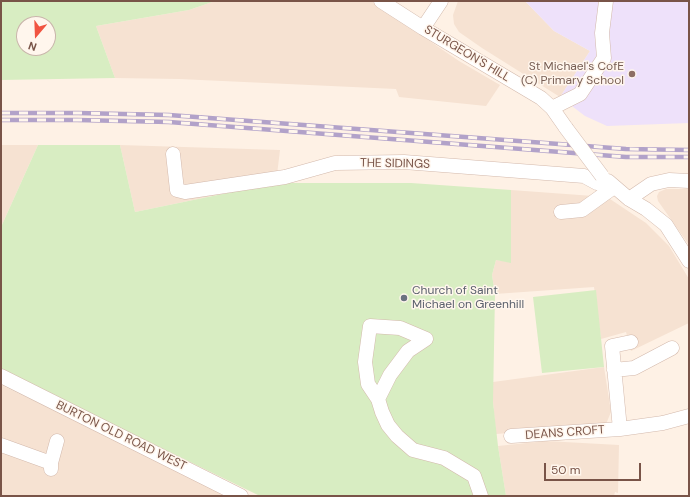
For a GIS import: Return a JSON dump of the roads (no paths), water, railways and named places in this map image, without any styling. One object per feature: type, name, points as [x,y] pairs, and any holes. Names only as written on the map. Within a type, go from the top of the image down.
[{"type":"street","name":"STURGEON'S HILL","points":[[381,1],[423,28],[541,98],[552,108],[602,176],[629,199],[666,225],[689,260]]},
{"type":"street","points":[[423,28],[441,1]]},
{"type":"street","points":[[552,108],[580,94],[604,58],[602,33],[606,1]]},
{"type":"street","name":"THE SIDINGS","points":[[173,154],[177,194],[285,177],[335,163],[404,162],[584,176],[597,183],[614,187]]},
{"type":"street","points":[[629,199],[651,184],[669,180],[689,181]]},
{"type":"street","points":[[561,212],[582,210],[614,187]]},
{"type":"street","points":[[378,399],[390,375],[408,351],[426,339],[400,328],[370,326],[365,362],[368,384],[378,399],[388,425],[397,436],[414,450],[444,458],[474,476],[481,496]]},
{"type":"street","name":"DEANS CROFT","points":[[620,429],[612,346],[631,342]]},
{"type":"street","points":[[614,370],[634,368],[672,348]]},
{"type":"street","name":"BURTON OLD ROAD WEST","points":[[1,376],[241,496]]},
{"type":"street","name":"DEANS CROFT","points":[[511,436],[620,429],[663,423],[689,416]]},
{"type":"street","points":[[1,444],[51,466],[57,441]]},
{"type":"railway","points":[[1,113],[169,115],[626,149],[689,150]]},
{"type":"railway","points":[[1,120],[169,122],[626,157],[689,157]]},
{"type":"place","name":"St Michael's CofE (C) Primary School","points":[[632,74]]},
{"type":"place","name":"Church of Saint Michael on Greenhill","points":[[404,298]]}]
